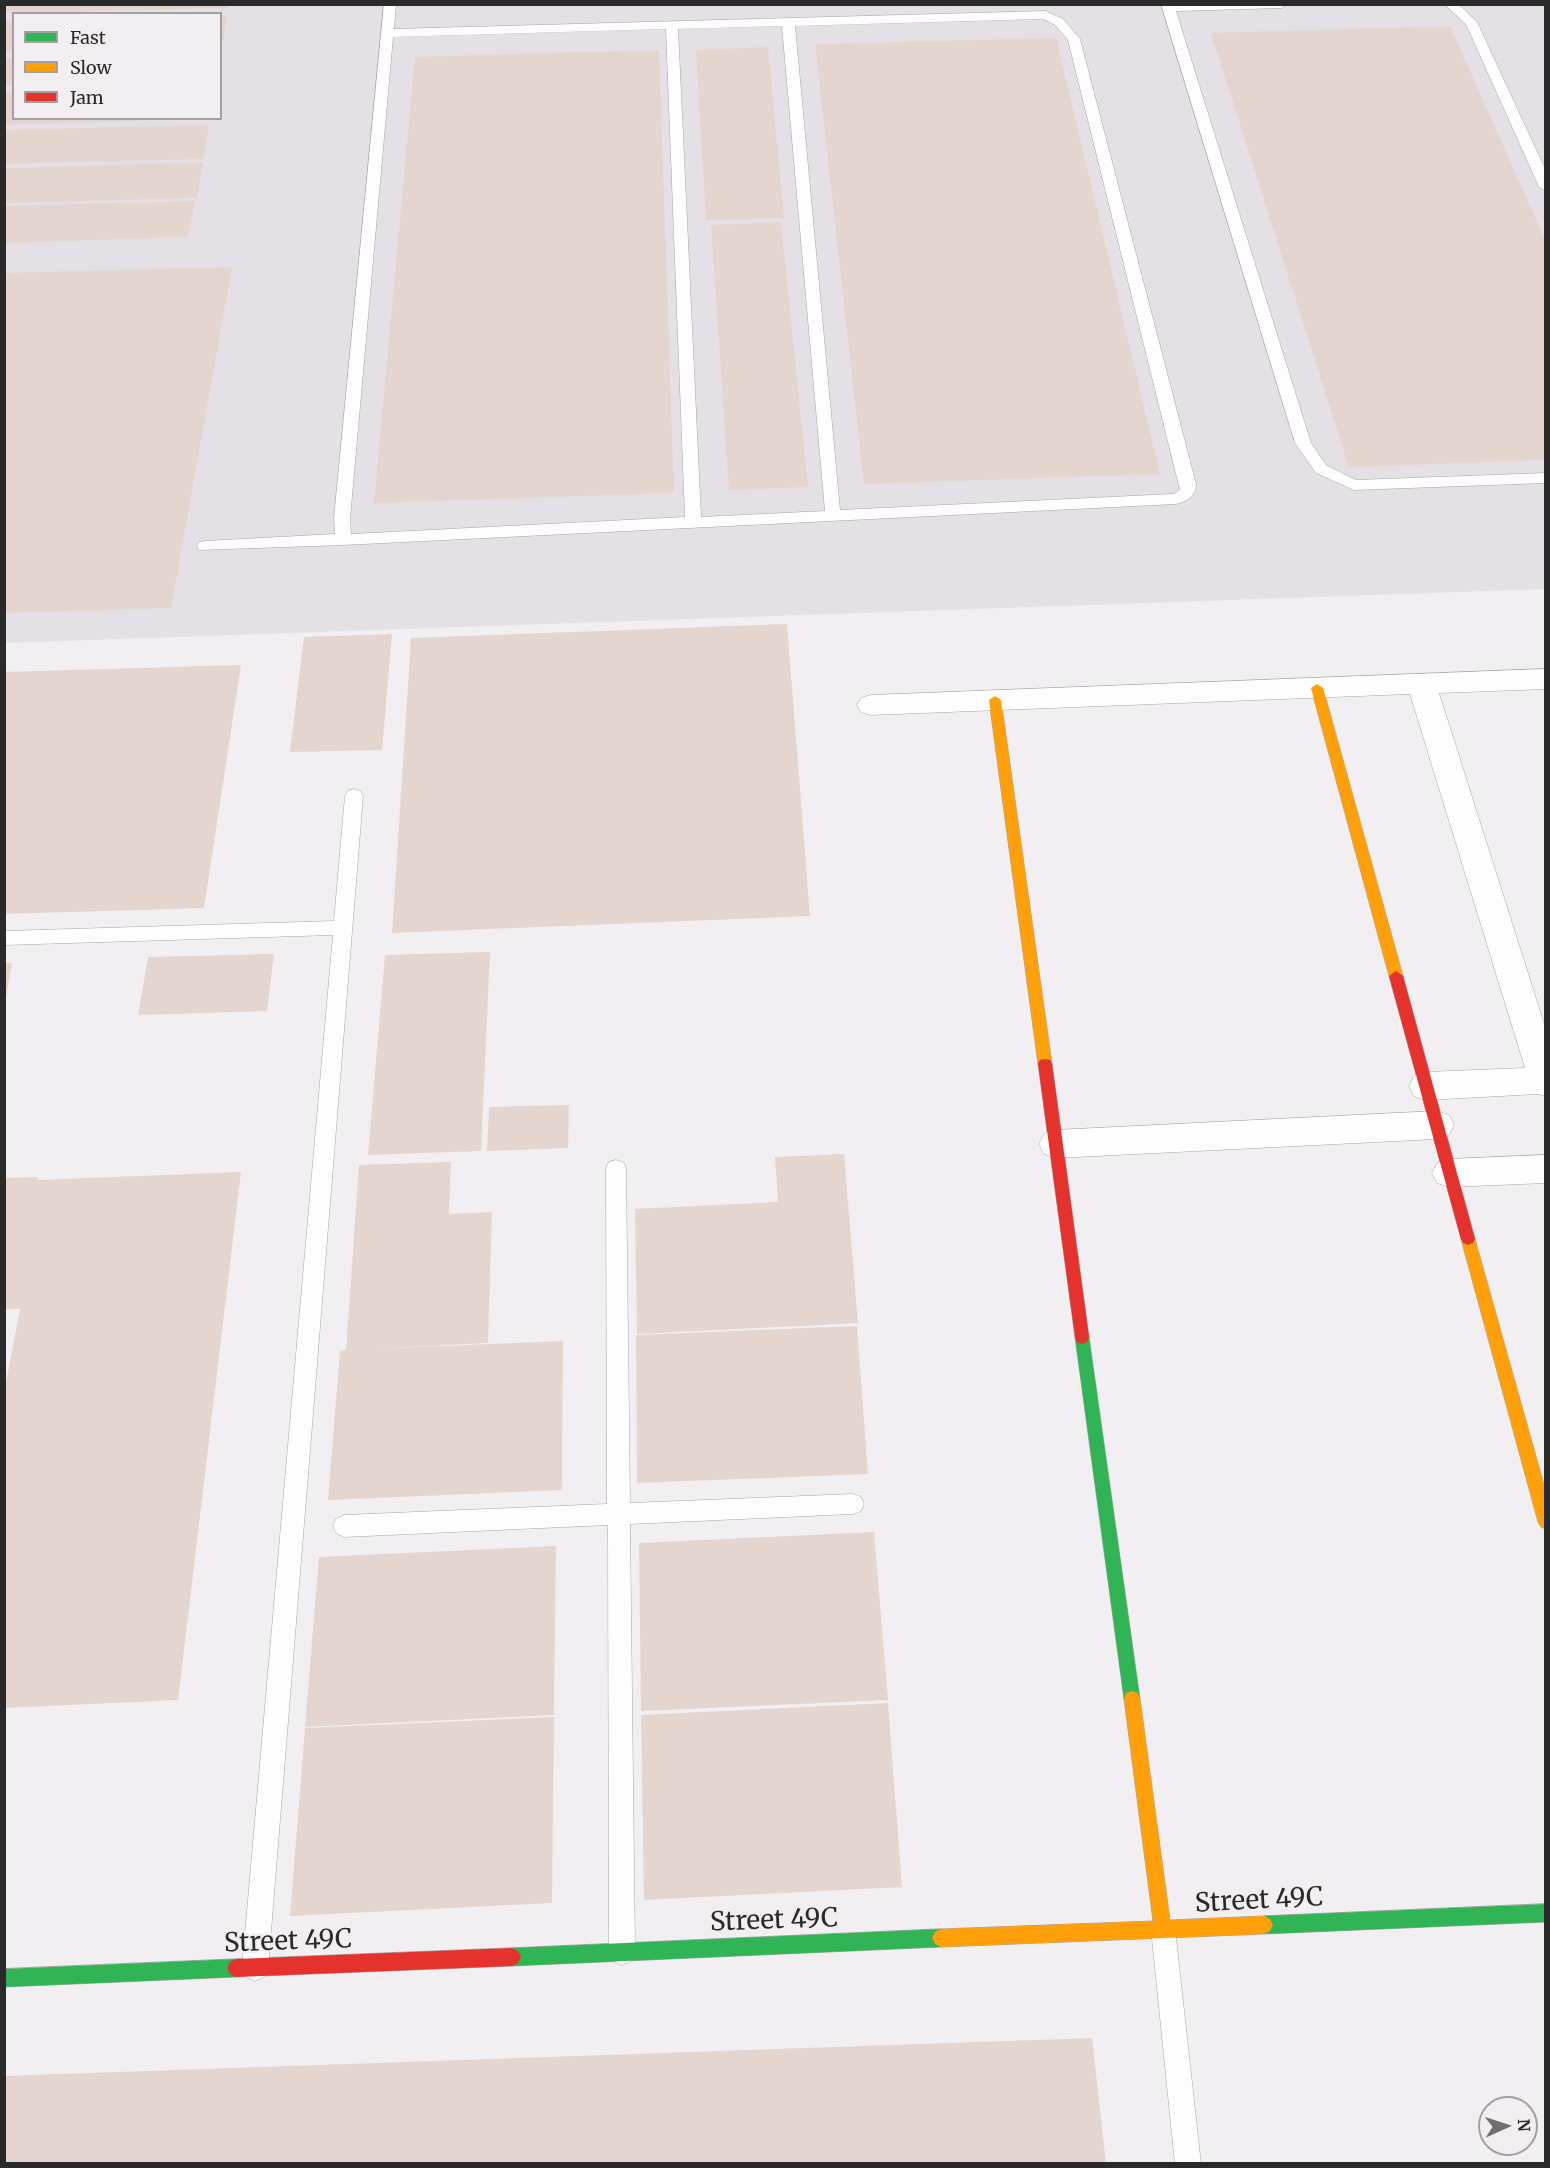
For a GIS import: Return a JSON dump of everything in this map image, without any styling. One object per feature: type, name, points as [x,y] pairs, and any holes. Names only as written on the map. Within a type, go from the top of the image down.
[{"type":"street","points":[[871,705],[1545,679]]},
{"type":"street","points":[[1422,683],[1545,1082],[1426,1086]]},
{"type":"street","points":[[1317,688],[1545,1522]]},
{"type":"street","points":[[995,700],[1163,1929]]},
{"type":"street","points":[[1056,1144],[1437,1125]]},
{"type":"street","points":[[1449,1173],[1545,1169]]},
{"type":"street","name":"Street 49C","points":[[4,1978],[1545,1913]]},
{"type":"lane","points":[[343,540],[343,506],[390,4]]},
{"type":"lane","points":[[1282,4],[1168,6],[1303,443],[1321,469],[1353,485],[1545,478]]},
{"type":"lane","points":[[1450,4],[1471,22],[1545,187]]},
{"type":"lane","points":[[205,546],[1176,499],[1188,492],[1188,484],[1074,39],[1059,22],[1045,15],[388,33]]},
{"type":"lane","points":[[788,22],[833,516]]},
{"type":"lane","points":[[672,25],[693,523]]},
{"type":"lane","points":[[255,1968],[354,796]]},
{"type":"lane","points":[[4,938],[343,927]]},
{"type":"lane","points":[[616,1168],[622,1952]]},
{"type":"lane","points":[[344,1526],[853,1504]]},
{"type":"lane","points":[[1163,1929],[1188,2163]]},
{"type":"shaded area","points":[[4,5],[1545,5],[1545,589],[5,643]]},
{"type":"building","points":[[4,4],[228,4],[228,8],[4,13]]},
{"type":"building","points":[[222,16],[227,16],[222,46]]},
{"type":"building","points":[[4,21],[12,21],[12,51],[4,52]]},
{"type":"building","points":[[1450,26],[1546,242],[1546,460],[1349,467],[1211,33]]},
{"type":"building","points":[[1056,38],[1160,474],[864,484],[815,44]]},
{"type":"building","points":[[768,47],[784,218],[706,220],[696,50]]},
{"type":"building","points":[[659,50],[674,493],[374,503],[415,57]]},
{"type":"building","points":[[12,57],[12,85],[4,86],[4,58]]},
{"type":"building","points":[[4,92],[12,92],[12,120],[155,120],[4,125]]},
{"type":"building","points":[[209,125],[203,159],[4,164],[4,130]]},
{"type":"building","points":[[203,162],[197,198],[4,203],[4,168]]},
{"type":"building","points":[[195,201],[188,237],[4,243],[4,206]]},
{"type":"building","points":[[781,222],[808,487],[729,490],[711,225]]},
{"type":"building","points":[[232,267],[171,608],[4,613],[4,273]]},
{"type":"building","points":[[787,624],[810,916],[392,933],[411,638]]},
{"type":"building","points":[[392,634],[382,750],[290,752],[304,637]]},
{"type":"building","points":[[241,665],[204,908],[4,914],[4,672]]},
{"type":"building","points":[[490,952],[481,1151],[368,1155],[385,955]]},
{"type":"building","points":[[274,954],[267,1011],[138,1015],[148,957]]},
{"type":"building","points":[[4,963],[12,963],[6,997],[4,997]]},
{"type":"building","points":[[569,1105],[568,1148],[487,1151],[489,1107]]},
{"type":"building","points":[[844,1154],[858,1323],[637,1334],[635,1209],[778,1202],[775,1157]]},
{"type":"building","points":[[451,1162],[449,1214],[492,1212],[488,1343],[370,1349],[563,1341],[562,1490],[328,1500],[340,1351],[346,1350],[359,1165]]},
{"type":"building","points":[[241,1172],[178,1700],[4,1708],[4,1393],[20,1309],[4,1309],[4,1178],[38,1177],[37,1180]]},
{"type":"building","points":[[857,1326],[868,1474],[637,1483],[636,1335]]},
{"type":"building","points":[[874,1532],[888,1700],[641,1711],[639,1543]]},
{"type":"building","points":[[556,1546],[554,1715],[305,1727],[319,1557]]},
{"type":"building","points":[[888,1703],[902,1887],[644,1900],[641,1715]]},
{"type":"building","points":[[554,1717],[552,1903],[290,1916],[305,1728]]},
{"type":"building","points":[[1092,2038],[1106,2164],[4,2164],[4,2076]]},
{"type":"traffic: fast","points":[[1082,1337],[1132,1699]]},
{"type":"traffic: fast","points":[[1264,1925],[1546,1913]]},
{"type":"traffic: fast","points":[[512,1957],[941,1938]]},
{"type":"traffic: fast","points":[[4,1978],[236,1968]]},
{"type":"traffic: slow","points":[[1317,688],[1396,976]]},
{"type":"traffic: slow","points":[[995,700],[1045,1064]]},
{"type":"traffic: slow","points":[[1468,1239],[1546,1522]]},
{"type":"traffic: slow","points":[[1132,1699],[1163,1929]]},
{"type":"traffic: slow","points":[[941,1938],[1264,1925]]},
{"type":"traffic: jam","points":[[1396,976],[1468,1239]]},
{"type":"traffic: jam","points":[[1045,1064],[1082,1337]]},
{"type":"traffic: jam","points":[[236,1968],[512,1957]]}]
